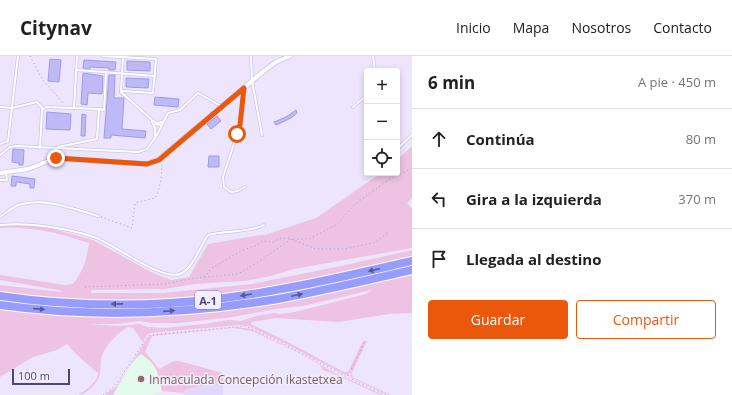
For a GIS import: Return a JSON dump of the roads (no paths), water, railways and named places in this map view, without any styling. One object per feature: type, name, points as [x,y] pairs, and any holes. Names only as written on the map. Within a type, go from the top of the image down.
[{"type":"highway","name":"A-1","points":[[0,296],[50,302],[104,304],[198,301],[280,290],[412,261]]},
{"type":"highway","name":"A-1","points":[[0,305],[44,310],[104,313],[165,312],[228,306],[280,298],[412,270]]},
{"type":"street","points":[[0,173],[28,169],[56,158],[147,164],[160,159],[252,81],[276,62],[290,56]]},
{"type":"lane","points":[[0,144],[8,141],[18,56]]},
{"type":"lane","points":[[74,108],[77,56]]},
{"type":"lane","points":[[103,56],[156,57],[154,93],[121,91]]},
{"type":"lane","points":[[250,56],[252,81],[262,135]]},
{"type":"lane","points":[[373,56],[375,68]]},
{"type":"lane","points":[[121,91],[123,57]]},
{"type":"lane","points":[[76,70],[155,76]]},
{"type":"lane","points":[[43,109],[46,107],[104,110],[106,72]]},
{"type":"lane","points":[[244,88],[240,125],[223,177],[224,187],[231,192],[238,191],[244,187]]},
{"type":"lane","points":[[121,91],[152,120],[157,123],[164,122]]},
{"type":"lane","points":[[0,155],[10,147],[138,152],[147,149],[168,113],[180,110],[198,93],[222,107]]},
{"type":"lane","points":[[353,107],[364,98]]},
{"type":"lane","points":[[0,107],[12,108],[37,102],[43,109]]},
{"type":"lane","points":[[40,148],[43,109]]},
{"type":"lane","points":[[55,148],[97,139],[99,109]]},
{"type":"lane","points":[[152,120],[155,132],[154,139]]},
{"type":"lane","points":[[154,124],[162,125]]},
{"type":"lane","points":[[400,146],[412,135]]},
{"type":"lane","points":[[0,180],[7,180],[6,172]]},
{"type":"lane","points":[[0,217],[17,206],[35,202],[65,207],[98,216]]},
{"type":"lane","points":[[0,225],[49,226],[95,237],[132,259],[174,275],[179,274],[190,266],[208,235],[218,232],[257,229],[264,225]]},
{"type":"place","name":"Inmaculada Concepción ikastetxea","points":[[141,379]]}]
